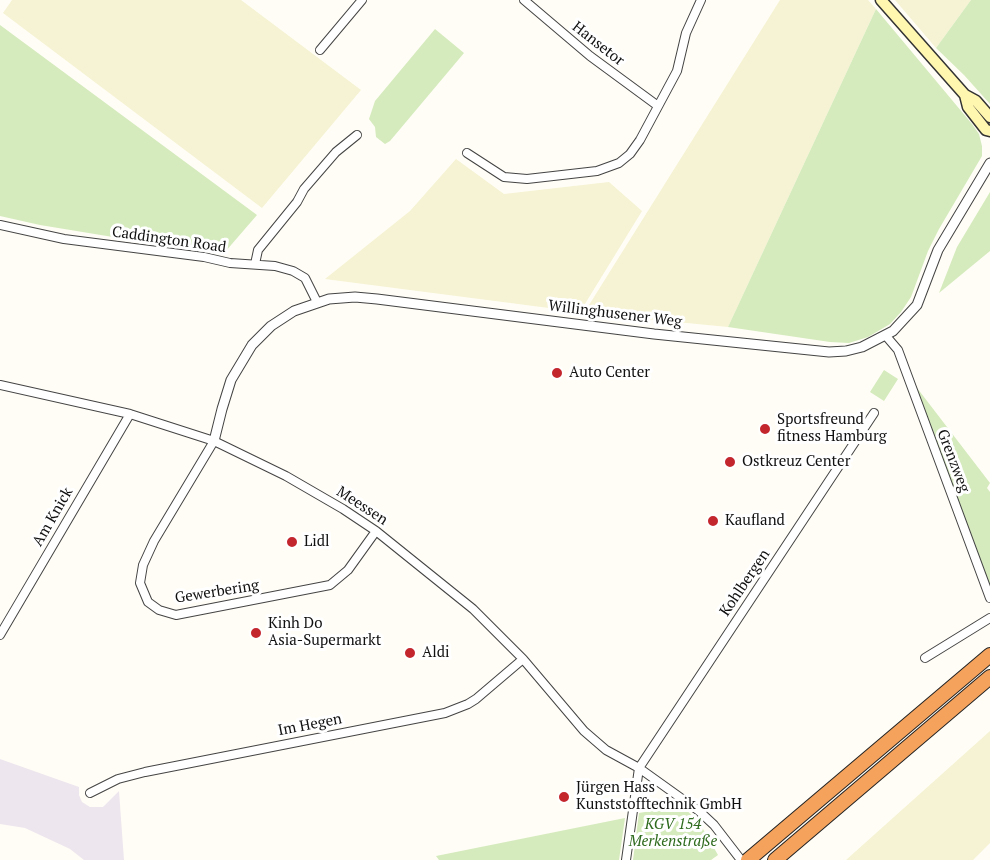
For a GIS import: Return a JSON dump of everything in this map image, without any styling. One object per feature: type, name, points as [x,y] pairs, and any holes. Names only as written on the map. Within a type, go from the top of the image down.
[{"type":"highway","points":[[748,860],[990,655]]},
{"type":"highway","points":[[775,860],[990,677]]},
{"type":"highway","points":[[962,700],[990,690]]},
{"type":"main road","points":[[882,0],[965,95],[976,101],[990,117]]},
{"type":"main road","points":[[965,95],[968,107],[986,130],[990,131]]},
{"type":"street","points":[[320,50],[362,0]]},
{"type":"street","name":"Hansetor","points":[[524,0],[583,51],[658,106]]},
{"type":"street","points":[[467,153],[504,177],[526,179],[605,170],[619,164],[630,154],[677,71],[686,33],[701,0]]},
{"type":"street","points":[[255,264],[258,250],[297,202],[304,189],[336,152],[357,135]]},
{"type":"street","name":"Willinghusener Weg","points":[[214,441],[231,380],[252,345],[277,322],[294,311],[317,302],[338,298],[366,298],[705,340],[829,352],[855,350],[886,336],[899,326],[916,304],[938,250],[990,163]]},
{"type":"street","name":"Caddington Road","points":[[0,225],[64,239],[204,257],[230,263],[285,268],[306,278],[317,302]]},
{"type":"street","name":"Grenzweg","points":[[886,336],[898,350],[990,598]]},
{"type":"street","name":"Meessen","points":[[0,385],[130,414],[214,441],[315,492],[376,531],[473,609],[523,659],[584,731],[606,750],[639,768],[699,811],[714,825],[741,860]]},
{"type":"street","name":"Kohlbergen","points":[[639,768],[874,413]]},
{"type":"street","name":"Am Knick","points":[[0,635],[130,414]]},
{"type":"street","name":"Gewerbering","points":[[214,441],[154,541],[143,565],[140,583],[148,602],[159,610],[176,615],[330,585],[348,570],[376,531]]},
{"type":"street","points":[[925,658],[990,618]]},
{"type":"street","name":"Im Hegen","points":[[90,793],[118,779],[145,772],[445,712],[468,704],[488,690],[523,659]]},
{"type":"street","points":[[627,860],[639,768]]},
{"type":"shaded area","points":[[12,0],[241,0],[361,90],[262,208],[3,13]]},
{"type":"shaded area","points":[[780,0],[868,0],[876,9],[728,327],[584,313]]},
{"type":"shaded area","points":[[895,0],[971,0],[936,48]]},
{"type":"shaded area","points":[[456,159],[504,194],[609,182],[642,211],[580,312],[325,279],[410,211]]},
{"type":"shaded area","points":[[990,731],[990,843],[973,860],[846,860]]},
{"type":"shaded area","points":[[0,759],[79,787],[82,802],[90,807],[103,807],[119,791],[124,860],[84,860],[70,849],[25,828],[0,824]]},
{"type":"green space","points":[[971,0],[990,0],[990,104],[936,48]]},
{"type":"green space","points":[[876,9],[972,124],[979,134],[982,156],[939,229],[911,297],[890,324],[868,337],[849,343],[728,327]]},
{"type":"green space","points":[[0,25],[257,215],[225,252],[119,238],[0,216]]},
{"type":"green space","points":[[435,29],[464,53],[390,141],[385,144],[376,137],[375,127],[369,119],[375,101]]},
{"type":"green space","points":[[990,192],[990,251],[939,293],[957,247]]},
{"type":"green space","points":[[884,370],[898,379],[884,401],[870,392]]},
{"type":"green space","points":[[914,384],[990,483],[987,488],[990,492],[990,592]]},
{"type":"green space","name":"KGV 154 Merkenstraße","points":[[682,806],[699,822],[718,855],[711,860],[633,860],[639,813]]},
{"type":"green space","name":"KGV 154 Merkenstraße","points":[[625,818],[619,860],[439,860],[436,856]]},
{"type":"place","name":"Auto Center","points":[[557,373]]},
{"type":"place","name":"Sportsfreund fitness Hamburg","points":[[765,429]]},
{"type":"place","name":"Ostkreuz Center","points":[[730,462]]},
{"type":"place","name":"Kaufland","points":[[713,521]]},
{"type":"place","name":"Lidl","points":[[292,542]]},
{"type":"place","name":"Kinh Do Asia-Supermarkt","points":[[256,633]]},
{"type":"place","name":"Aldi","points":[[410,653]]},
{"type":"place","name":"Jürgen Hass Kunststofftechnik GmbH","points":[[564,797]]}]
